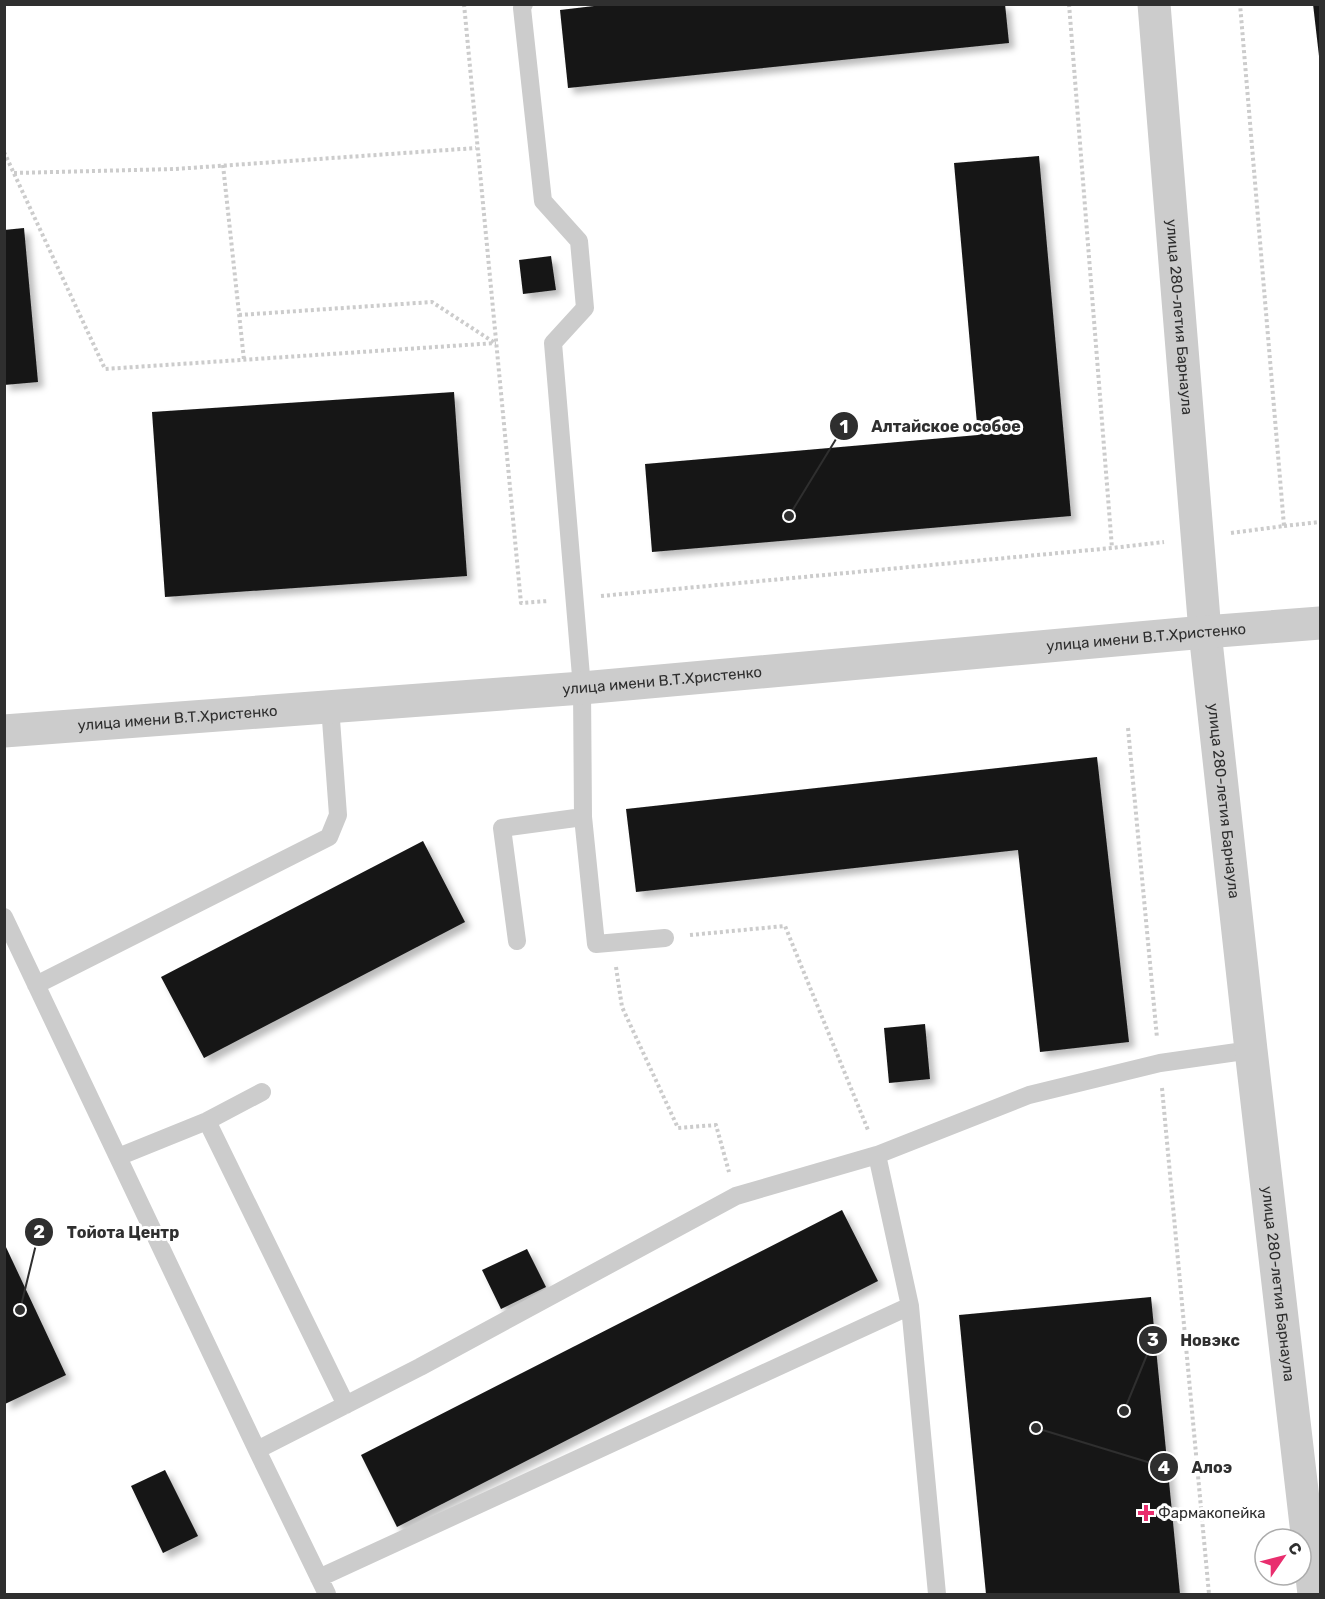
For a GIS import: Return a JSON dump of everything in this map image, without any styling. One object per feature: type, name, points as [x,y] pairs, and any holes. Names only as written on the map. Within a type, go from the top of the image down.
[{"type":"street","name":"улица 280-летия Барнаула","points":[[1154,4],[1205,632],[1314,1594]]},
{"type":"street","name":"улица имени В.Т.Христенко","points":[[4,731],[582,688],[1320,623]]},
{"type":"lane","points":[[524,4],[522,9],[543,201],[579,241],[585,308],[553,343],[582,688],[583,817],[596,944],[665,938]]},
{"type":"lane","points":[[36,985],[329,837],[338,815],[330,706]]},
{"type":"lane","points":[[517,941],[502,828],[583,817]]},
{"type":"lane","points":[[4,917],[327,1594]]},
{"type":"lane","points":[[257,1449],[420,1367],[736,1196],[877,1155],[1029,1095],[1160,1063],[1251,1050]]},
{"type":"lane","points":[[118,1157],[207,1120],[262,1092]]},
{"type":"lane","points":[[207,1120],[346,1405]]},
{"type":"lane","points":[[877,1155],[910,1306],[937,1594]]},
{"type":"lane","points":[[319,1578],[910,1306]]},
{"type":"path","points":[[464,4],[521,603],[1112,548],[1320,522]]},
{"type":"path","points":[[1069,4],[1112,548]]},
{"type":"path","points":[[1240,4],[1284,526]]},
{"type":"path","points":[[15,173],[175,168],[476,148]]},
{"type":"path","points":[[4,152],[105,369],[496,343]]},
{"type":"path","points":[[223,165],[244,360]]},
{"type":"path","points":[[239,315],[432,302],[496,343]]},
{"type":"path","points":[[1128,728],[1209,1594]]},
{"type":"path","points":[[665,938],[785,926],[877,1155]]},
{"type":"path","points":[[613,943],[622,1007],[678,1128],[716,1125],[736,1196]]},
{"type":"building","points":[[611,4],[1005,4],[1009,43],[568,88],[560,10]]},
{"type":"building","points":[[1313,4],[1320,4],[1320,56],[1319,56]]},
{"type":"building","points":[[1039,156],[1071,516],[652,552],[645,464],[978,435],[954,163]]},
{"type":"building","points":[[24,228],[38,382],[4,385],[4,230]]},
{"type":"building","points":[[551,256],[556,290],[523,294],[519,260]]},
{"type":"building","points":[[454,392],[467,576],[165,597],[152,412]]},
{"type":"building","points":[[1097,757],[1129,1042],[1040,1052],[1018,850],[636,892],[626,809]]},
{"type":"building","points":[[423,841],[465,922],[204,1058],[161,977]]},
{"type":"building","points":[[925,1024],[930,1079],[889,1083],[884,1028]]},
{"type":"building","points":[[842,1210],[878,1281],[397,1527],[361,1455]]},
{"type":"building","points":[[5,1245],[66,1375],[5,1404]]},
{"type":"building","points":[[527,1249],[546,1287],[501,1309],[482,1270]]},
{"type":"building","points":[[1151,1297],[1180,1594],[986,1594],[959,1315]]},
{"type":"building","points":[[165,1470],[198,1536],[163,1553],[131,1486]]},
{"type":"place","name":"Алтайское особое","points":[[789,516]]},
{"type":"place","name":"Тойота Центр","points":[[20,1310]]},
{"type":"place","name":"Новэкс","points":[[1124,1411]]},
{"type":"place","name":"Алоэ","points":[[1036,1428]]},
{"type":"place","name":"Фармакопейка","points":[[1146,1513]]}]
